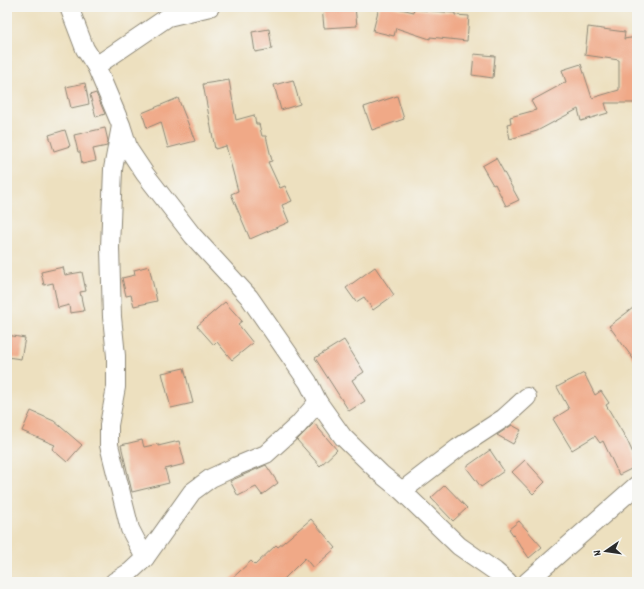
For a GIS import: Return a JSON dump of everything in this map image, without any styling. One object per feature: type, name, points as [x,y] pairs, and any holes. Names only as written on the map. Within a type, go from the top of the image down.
[{"type":"street","points":[[69,7],[85,49],[96,66],[121,125],[129,150],[145,174],[193,236],[249,297],[308,382],[318,402],[343,437],[459,546],[508,582]]},
{"type":"street","points":[[96,66],[168,17],[210,7]]},
{"type":"street","points":[[121,125],[113,169],[110,248],[112,317],[116,356],[116,387],[109,425],[109,445],[130,529],[145,558]]},
{"type":"street","points":[[402,491],[458,448],[504,418],[527,397]]},
{"type":"street","points":[[114,582],[130,572],[145,558],[192,492],[211,478],[266,454],[298,425],[318,402]]},
{"type":"street","points":[[527,582],[637,485]]},
{"type":"building","points":[[322,7],[355,7],[357,26],[324,28]]},
{"type":"building","points":[[379,7],[392,7],[414,12],[413,9],[455,13],[455,15],[469,16],[467,41],[430,37],[430,39],[396,28],[394,36],[373,31]]},
{"type":"building","points":[[588,27],[625,32],[624,39],[637,37],[637,103],[605,103],[608,113],[581,121],[578,109],[537,131],[510,139],[507,124],[511,123],[510,117],[536,110],[531,101],[566,82],[562,70],[581,64],[592,98],[619,90],[619,60],[585,55]]},
{"type":"building","points":[[269,29],[272,49],[255,52],[252,32]]},
{"type":"building","points":[[474,54],[495,56],[493,78],[472,75]]},
{"type":"building","points":[[229,80],[236,120],[254,115],[256,124],[259,124],[262,136],[266,136],[272,161],[268,162],[280,188],[285,186],[292,201],[282,205],[289,222],[250,239],[231,194],[238,191],[226,146],[215,149],[203,84]]},
{"type":"building","points":[[293,80],[300,104],[281,110],[274,85]]},
{"type":"building","points":[[85,83],[89,104],[71,108],[66,87]]},
{"type":"building","points":[[96,93],[105,114],[96,117],[90,95]]},
{"type":"building","points":[[397,96],[404,119],[372,130],[364,107]]},
{"type":"building","points":[[178,98],[195,141],[168,148],[161,122],[147,128],[142,113]]},
{"type":"building","points":[[105,128],[108,141],[107,146],[93,149],[96,161],[82,164],[80,152],[78,152],[74,135]]},
{"type":"building","points":[[65,130],[70,146],[54,151],[49,135]]},
{"type":"building","points":[[496,158],[519,200],[506,206],[495,184],[493,185],[482,166]]},
{"type":"building","points":[[149,266],[157,301],[134,306],[131,295],[126,296],[122,278],[135,275],[134,270]]},
{"type":"building","points":[[63,267],[65,275],[82,272],[86,291],[80,292],[84,311],[70,313],[69,305],[58,308],[53,283],[44,285],[41,272]]},
{"type":"building","points":[[375,267],[394,295],[373,310],[364,297],[356,302],[346,288]]},
{"type":"building","points":[[225,302],[242,321],[238,324],[253,343],[232,360],[217,342],[214,345],[197,326]]},
{"type":"building","points":[[637,305],[637,364],[609,326]]},
{"type":"building","points":[[7,335],[25,338],[21,359],[7,357]]},
{"type":"building","points":[[344,340],[364,372],[352,380],[365,401],[349,411],[315,358]]},
{"type":"building","points":[[184,368],[193,403],[171,408],[162,373]]},
{"type":"building","points":[[584,373],[595,395],[601,391],[609,403],[606,405],[627,440],[637,462],[637,466],[619,475],[603,441],[600,443],[595,436],[572,450],[553,419],[569,409],[557,387]]},
{"type":"building","points":[[31,411],[54,421],[82,445],[67,462],[52,449],[55,445],[22,431]]},
{"type":"building","points":[[314,423],[337,450],[320,466],[297,440]]},
{"type":"building","points":[[512,425],[521,430],[513,444],[497,435]]},
{"type":"building","points":[[142,440],[144,447],[158,444],[158,446],[179,441],[185,464],[165,469],[169,483],[132,492],[121,445]]},
{"type":"building","points":[[490,450],[504,471],[481,487],[466,467]]},
{"type":"building","points":[[525,460],[545,482],[533,494],[512,472]]},
{"type":"building","points":[[266,465],[278,483],[262,495],[256,487],[238,496],[230,481]]},
{"type":"building","points":[[445,485],[467,508],[453,521],[431,498]]},
{"type":"building","points":[[311,519],[336,548],[313,568],[305,558],[281,582],[228,582],[251,561],[255,565],[276,545],[278,547]]},
{"type":"building","points":[[519,521],[542,547],[529,558],[509,529]]}]
